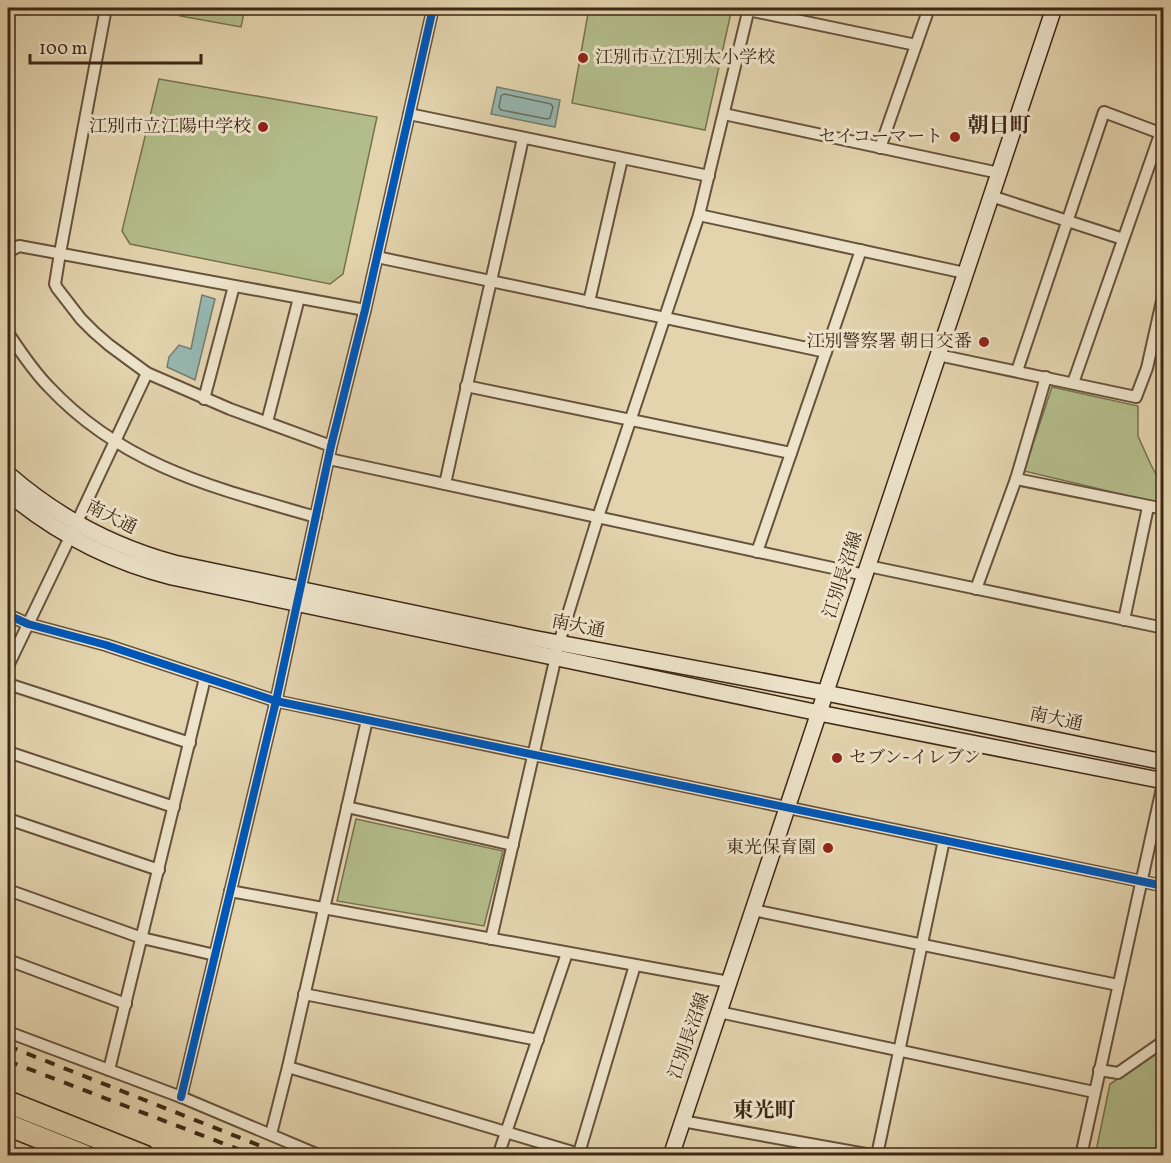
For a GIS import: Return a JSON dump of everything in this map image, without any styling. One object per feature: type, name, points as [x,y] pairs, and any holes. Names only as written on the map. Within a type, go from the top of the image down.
[{"type":"highway","points":[[8,1102],[144,1155]]},
{"type":"highway","points":[[8,1125],[85,1155]]},
{"type":"main road","name":"江別長沼線","points":[[671,1155],[1054,8]]},
{"type":"main road","name":"南大通","points":[[8,474],[74,530],[110,556],[153,573],[299,597],[557,651],[819,713],[1163,780]]},
{"type":"main road","name":"南大通","points":[[8,493],[50,525],[74,530]]},
{"type":"main road","name":"南大通","points":[[557,651],[826,693],[1164,762]]},
{"type":"street","points":[[106,8],[60,253],[56,284],[60,293],[81,319],[102,339],[147,373],[204,399],[332,446]]},
{"type":"street","points":[[181,1097],[276,701],[433,8]]},
{"type":"street","points":[[880,148],[929,8]]},
{"type":"street","points":[[491,939],[557,651],[598,517],[699,215],[749,9],[916,45]]},
{"type":"street","points":[[1017,371],[1104,112],[1160,132]]},
{"type":"street","points":[[409,114],[709,176]]},
{"type":"street","points":[[724,114],[999,173]]},
{"type":"street","points":[[1160,132],[1164,149]]},
{"type":"street","points":[[1073,383],[1160,132]]},
{"type":"street","points":[[445,484],[523,138]]},
{"type":"street","points":[[588,302],[622,159]]},
{"type":"street","points":[[991,196],[1123,239]]},
{"type":"street","points":[[699,215],[965,273]]},
{"type":"street","points":[[8,252],[19,246],[365,309]]},
{"type":"street","points":[[757,552],[861,250]]},
{"type":"street","points":[[377,257],[826,352]]},
{"type":"street","points":[[204,399],[234,286]]},
{"type":"street","points":[[938,355],[1136,397],[1147,368],[1164,292]]},
{"type":"street","points":[[267,422],[298,298]]},
{"type":"street","points":[[8,333],[48,387],[76,413],[114,442],[149,461],[192,479],[316,517]]},
{"type":"street","points":[[8,666],[147,373]]},
{"type":"street","points":[[976,589],[1016,479],[1046,377]]},
{"type":"street","points":[[466,386],[791,453]]},
{"type":"street","points":[[329,459],[757,552],[976,589],[1164,628]]},
{"type":"street","points":[[1016,479],[1164,509]]},
{"type":"street","points":[[1124,620],[1148,507]]},
{"type":"street","points":[[8,615],[28,624],[106,645],[276,701],[1164,886]]},
{"type":"street","points":[[109,1070],[205,678]]},
{"type":"street","points":[[8,684],[190,743]]},
{"type":"street","points":[[271,1134],[367,720]]},
{"type":"street","points":[[8,752],[174,807]]},
{"type":"street","points":[[1081,1155],[1163,780]]},
{"type":"street","points":[[347,807],[513,845]]},
{"type":"street","points":[[8,819],[159,870]]},
{"type":"street","points":[[682,1121],[828,1151],[877,1155],[944,840]]},
{"type":"street","points":[[8,890],[142,938],[215,955]]},
{"type":"street","points":[[230,891],[729,982]]},
{"type":"street","points":[[753,910],[1118,985]]},
{"type":"street","points":[[498,1155],[567,953]]},
{"type":"street","points":[[8,960],[126,1004]]},
{"type":"street","points":[[288,1067],[576,1154],[635,965]]},
{"type":"street","points":[[304,994],[538,1040]]},
{"type":"street","points":[[719,1012],[1094,1092]]},
{"type":"street","points":[[8,1032],[181,1097],[321,1155]]},
{"type":"street","points":[[1100,1070],[1118,1073],[1164,1041]]},
{"type":"street","points":[[8,1154],[12,1155]]},
{"type":"green space","points":[[181,8],[245,8],[241,27],[180,16]]},
{"type":"green space","points":[[589,8],[732,8],[705,130],[572,103]]},
{"type":"green space","points":[[159,79],[377,117],[343,274],[330,284],[130,244],[122,231]]},
{"type":"green space","points":[[1052,387],[1138,406],[1138,436],[1163,487],[1163,504],[1024,471]]},
{"type":"green space","points":[[356,819],[503,851],[484,926],[337,901]]},
{"type":"green space","points":[[1163,1049],[1163,1155],[1095,1156],[1110,1084]]},
{"type":"water","points":[[497,87],[560,100],[555,127],[491,114]]},
{"type":"water","points":[[202,295],[215,299],[195,380],[167,367],[169,357],[179,345],[191,349]]},
{"type":"railway","points":[[8,1046],[286,1156]]},
{"type":"railway","points":[[8,1061],[256,1156]]},
{"type":"cycle path","points":[[181,1097],[276,701],[331,446],[365,310],[433,8]]},
{"type":"cycle path","points":[[8,615],[28,624],[106,645],[276,701],[1164,886]]},
{"type":"place","name":"江別市立江別太小学校","points":[[583,58]]},
{"type":"place","name":"江別市立江陽中学校","points":[[263,127]]},
{"type":"place","name":"セイコーマート","points":[[955,137]]},
{"type":"place","name":"江別警察署 朝日交番","points":[[984,342]]},
{"type":"place","name":"セブン-イレブン","points":[[837,758]]},
{"type":"place","name":"東光保育園","points":[[828,848]]},
{"type":"district","name":"朝日町","points":[[999,126]]},
{"type":"district","name":"東光町","points":[[764,1111]]}]
